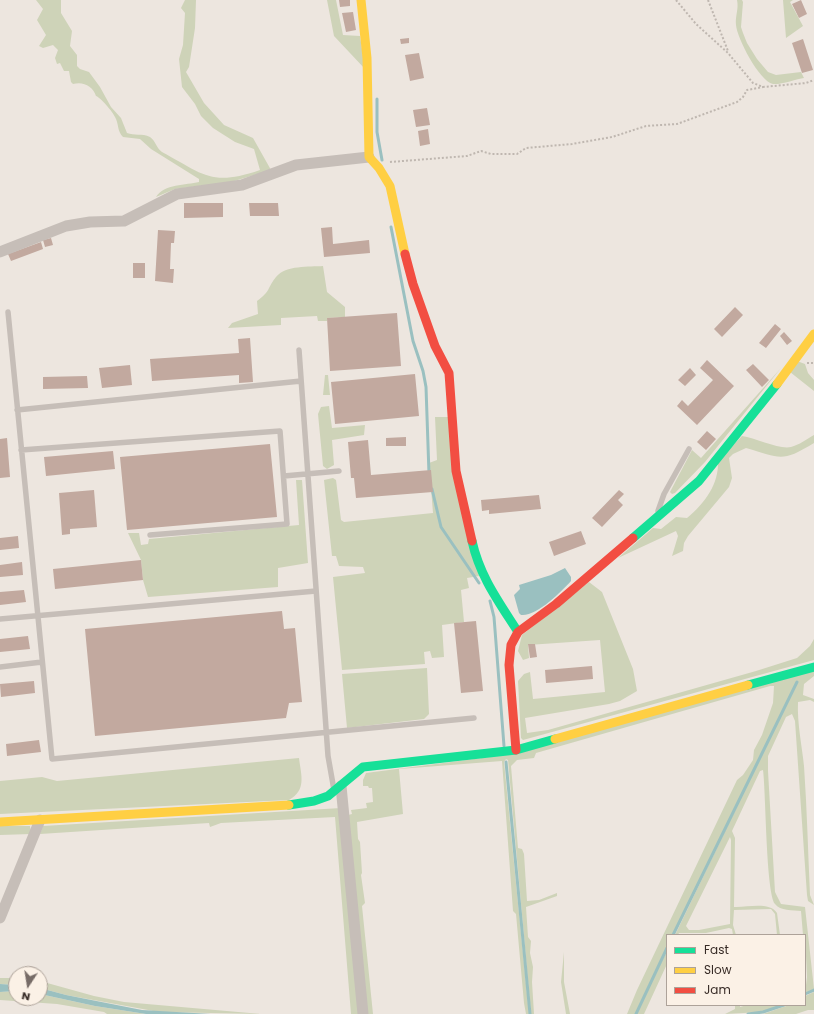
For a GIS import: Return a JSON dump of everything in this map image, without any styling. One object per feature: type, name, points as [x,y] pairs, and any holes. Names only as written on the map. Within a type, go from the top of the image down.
[{"type":"street","points":[[361,0],[367,58],[372,160],[390,186],[413,284],[435,346],[449,373],[456,471],[477,562],[484,580],[518,632]]},
{"type":"street","points":[[0,252],[66,226],[90,222],[124,221],[177,194],[242,185],[296,166],[327,161],[372,160]]},
{"type":"street","points":[[516,750],[509,665],[511,645],[518,632],[556,604],[699,481],[727,444],[771,392],[814,334]]},
{"type":"street","points":[[0,822],[303,804],[323,799],[338,789],[357,770],[363,767],[516,750],[814,667]]},
{"type":"street","points":[[338,789],[363,1014]]},
{"type":"street","points":[[0,918],[40,820]]},
{"type":"lane","points":[[8,312],[52,759],[474,718]]},
{"type":"lane","points":[[299,350],[328,756],[338,789]]},
{"type":"lane","points":[[17,410],[301,381]]},
{"type":"lane","points":[[22,450],[280,431],[287,524],[150,535]]},
{"type":"lane","points":[[654,521],[664,494],[689,449]]},
{"type":"lane","points":[[284,476],[339,471]]},
{"type":"lane","points":[[0,619],[316,591]]},
{"type":"lane","points":[[0,667],[42,662]]},
{"type":"path","points":[[676,0],[696,24],[728,53],[753,83],[763,87]]},
{"type":"path","points":[[708,0],[728,53]]},
{"type":"path","points":[[372,160],[467,156],[481,151],[491,154],[517,154],[526,148],[572,144],[612,137],[646,126],[677,124],[722,109],[737,102],[743,97],[746,90],[806,83],[814,80]]},
{"type":"green space","points":[[36,0],[61,0],[61,13],[72,31],[70,46],[77,55],[77,66],[80,69],[89,72],[100,87],[111,107],[121,118],[127,133],[150,137],[154,140],[158,149],[162,152],[208,176],[218,178],[230,177],[260,170],[254,149],[235,142],[213,128],[201,116],[195,104],[182,87],[179,59],[183,45],[185,13],[181,8],[185,0],[196,0],[195,28],[189,67],[186,72],[204,103],[224,125],[253,138],[271,170],[231,182],[175,189],[156,197],[170,187],[199,182],[199,179],[151,149],[140,139],[123,137],[114,115],[96,96],[93,89],[84,84],[73,84],[71,82],[69,71],[64,71],[60,63],[57,64],[55,58],[58,50],[53,45],[43,48],[39,46],[46,35],[37,20],[43,9]]},
{"type":"green space","points":[[327,0],[336,0],[343,35],[360,36],[365,69],[334,36]]},
{"type":"green space","points":[[737,0],[742,0],[743,2],[741,27],[747,43],[757,59],[768,72],[776,75],[801,72],[804,78],[780,84],[773,84],[761,75],[744,49],[737,31]]},
{"type":"green space","points":[[783,0],[793,0],[790,2],[803,26],[786,38]]},
{"type":"green space","points":[[323,266],[327,292],[345,307],[345,317],[327,318],[327,321],[318,321],[317,316],[281,318],[281,325],[228,328],[232,323],[258,314],[257,301],[265,295],[273,281],[280,273],[298,267]]},
{"type":"green space","points":[[797,361],[805,364],[808,373],[814,380],[814,391],[790,372]]},
{"type":"green space","points":[[781,368],[705,462],[675,493],[672,494],[670,492],[692,450],[701,458]]},
{"type":"green space","points":[[325,375],[328,375],[330,395],[323,395]]},
{"type":"green space","points":[[329,406],[332,428],[365,425],[364,435],[332,440],[334,465],[327,469],[323,466],[318,414],[321,407]]},
{"type":"green space","points":[[435,417],[449,417],[479,576],[467,578],[469,588],[461,590],[464,622],[442,625],[444,657],[432,658],[430,651],[424,652],[425,664],[342,670],[333,577],[365,573],[363,567],[339,566],[336,556],[332,556],[324,480],[333,478],[336,480],[341,520],[344,522],[433,513],[429,463],[437,460]]},
{"type":"green space","points":[[814,435],[814,443],[794,454],[787,456],[774,456],[746,448],[733,454],[729,458],[732,478],[729,487],[688,536],[684,543],[683,551],[672,556],[678,536],[676,531],[618,558],[653,528],[661,529],[676,517],[687,518],[694,512],[710,492],[716,478],[718,461],[742,436],[781,447],[791,447]]},
{"type":"green space","points":[[296,480],[302,480],[308,563],[278,568],[278,587],[148,597],[143,580],[141,560],[128,533],[139,533],[141,545],[148,544],[149,539],[299,525]]},
{"type":"green space","points":[[589,582],[602,592],[633,669],[637,691],[620,701],[609,704],[525,718],[527,733],[548,730],[797,658],[810,646],[814,639],[814,660],[523,740],[521,738],[518,681],[524,674],[530,672],[533,699],[605,692],[600,640],[528,645],[529,658],[523,660],[518,651],[522,635]]},
{"type":"green space","points":[[427,668],[429,714],[424,719],[347,728],[342,674]]},
{"type":"green space","points":[[814,669],[814,676],[804,684],[803,695],[814,699],[814,702],[810,700],[798,702],[798,710],[804,766],[810,895],[814,905],[808,901],[807,895],[795,721],[792,714],[786,717],[768,756],[768,771],[775,892],[781,904],[805,907],[814,989],[806,993],[806,934],[803,934],[801,911],[780,908],[775,904],[772,896],[768,862],[763,770],[760,771],[732,831],[735,838],[734,907],[763,906],[773,909],[777,913],[780,934],[777,934],[775,914],[771,909],[734,910],[733,925],[736,934],[733,934],[732,929],[729,928],[706,933],[675,934],[797,682],[672,934],[666,934],[666,948],[635,1014],[627,1014],[637,990],[737,780],[743,775],[753,760],[754,750],[762,735],[773,703],[774,686],[536,753],[534,758],[517,760],[511,766],[518,848],[522,849],[524,854],[527,901],[539,900],[557,893],[557,896],[526,907],[528,937],[531,941],[530,953],[533,967],[532,982],[534,1014],[531,1014],[508,760],[506,759],[504,762],[529,1014],[526,1014],[524,1003],[516,914],[513,911],[502,761],[399,769],[403,814],[357,822],[358,839],[360,842],[361,875],[365,903],[362,906],[373,1014],[367,1014],[348,815],[352,814],[351,810],[367,808],[366,803],[373,802],[372,788],[363,786],[363,780],[366,773],[505,755]],"holes":[[[730,837],[730,924],[699,930],[689,930],[686,926]]]},
{"type":"green space","points":[[299,758],[302,782],[301,787],[295,796],[289,800],[0,814],[0,781],[42,777],[57,781]]},
{"type":"green space","points":[[341,808],[360,1014],[351,1014],[335,817],[221,823],[210,827],[209,823],[40,834],[43,826]]},
{"type":"green space","points":[[0,826],[30,826],[31,834],[0,835]]},
{"type":"green space","points":[[564,952],[564,982],[570,1014],[566,1014],[561,982]]},
{"type":"green space","points":[[666,953],[666,966],[644,1014],[636,1014]]},
{"type":"green space","points":[[0,978],[8,978],[8,984],[0,984]]},
{"type":"green space","points":[[48,983],[94,996],[124,1002],[261,1014],[159,1012],[66,995],[48,990]]},
{"type":"green space","points":[[0,992],[8,992],[8,1001],[0,1000]]},
{"type":"green space","points":[[814,992],[814,1010],[808,1010],[796,1014],[763,1014],[786,1006],[806,1006],[806,996]]},
{"type":"green space","points":[[48,996],[95,1006],[146,1014],[107,1014],[104,1012],[48,1003]]},
{"type":"green space","points":[[735,1006],[778,1006],[762,1012],[725,1014],[735,1009]]},
{"type":"water","points":[[565,568],[571,577],[571,581],[541,608],[527,615],[521,615],[519,613],[514,595],[520,589],[519,585],[551,575]]},
{"type":"water","points":[[0,984],[8,984],[8,992],[0,992]]},
{"type":"water","points":[[48,990],[142,1010],[211,1014],[146,1014],[95,1006],[48,996]]},
{"type":"building","points":[[339,0],[350,0],[350,6],[340,7]]},
{"type":"building","points":[[801,0],[807,14],[799,18],[792,4]]},
{"type":"building","points":[[353,12],[356,30],[346,32],[342,13]]},
{"type":"building","points":[[409,38],[409,43],[401,44],[400,39]]},
{"type":"building","points":[[803,39],[813,70],[802,73],[792,43]]},
{"type":"building","points":[[419,53],[424,78],[410,81],[405,55]]},
{"type":"building","points":[[427,108],[430,125],[416,127],[413,110]]},
{"type":"building","points":[[428,129],[430,144],[420,146],[418,131]]},
{"type":"building","points":[[184,203],[223,203],[223,217],[184,218]]},
{"type":"building","points":[[249,203],[278,203],[279,216],[250,216]]},
{"type":"building","points":[[332,227],[333,244],[369,240],[370,253],[324,257],[321,228]]},
{"type":"building","points":[[158,230],[175,231],[174,243],[171,243],[170,269],[174,269],[173,283],[155,281]]},
{"type":"building","points":[[51,238],[53,245],[45,247],[43,240]]},
{"type":"building","points":[[41,242],[43,249],[11,261],[8,254]]},
{"type":"building","points":[[133,263],[145,263],[145,278],[133,278]]},
{"type":"building","points":[[735,307],[743,315],[722,337],[714,329]]},
{"type":"building","points":[[397,313],[401,366],[330,371],[327,318]]},
{"type":"building","points":[[775,324],[781,329],[766,348],[759,343]]},
{"type":"building","points":[[784,332],[792,341],[787,345],[780,336]]},
{"type":"building","points":[[250,338],[253,382],[239,383],[239,375],[152,381],[150,359],[239,353],[238,339]]},
{"type":"building","points":[[707,360],[734,386],[697,425],[677,406],[682,400],[688,406],[713,380],[700,368]]},
{"type":"building","points":[[753,364],[769,380],[762,387],[746,370]]},
{"type":"building","points":[[130,365],[132,385],[102,388],[99,368]]},
{"type":"building","points":[[690,368],[696,375],[685,386],[678,380]]},
{"type":"building","points":[[415,374],[419,416],[335,424],[331,382]]},
{"type":"building","points":[[87,376],[88,388],[43,389],[43,377]]},
{"type":"building","points":[[707,431],[716,439],[706,450],[697,442]]},
{"type":"building","points":[[406,437],[406,446],[386,446],[386,438]]},
{"type":"building","points":[[7,438],[10,477],[0,478],[0,439]]},
{"type":"building","points":[[368,440],[371,475],[431,470],[433,492],[356,498],[354,478],[351,478],[348,442]]},
{"type":"building","points":[[270,444],[277,517],[127,530],[120,457]]},
{"type":"building","points":[[113,451],[115,469],[46,476],[44,457]]},
{"type":"building","points":[[94,490],[97,527],[70,529],[70,534],[62,535],[59,493]]},
{"type":"building","points":[[619,490],[624,494],[618,500],[623,505],[602,527],[592,518]]},
{"type":"building","points":[[539,495],[541,509],[489,514],[489,510],[482,511],[481,500]]},
{"type":"building","points":[[581,531],[586,544],[554,556],[549,542]]},
{"type":"building","points":[[18,536],[19,548],[0,550],[0,538]]},
{"type":"building","points":[[141,560],[143,580],[55,589],[53,569]]},
{"type":"building","points":[[22,562],[23,575],[0,577],[0,565]]},
{"type":"building","points":[[24,590],[26,602],[0,605],[0,592]]},
{"type":"building","points":[[282,611],[284,629],[295,628],[302,702],[289,703],[286,718],[95,736],[85,629]]},
{"type":"building","points":[[476,621],[483,691],[461,693],[454,623]]},
{"type":"building","points":[[28,636],[30,649],[0,652],[0,639]]},
{"type":"building","points":[[528,644],[535,644],[537,657],[530,658]]},
{"type":"building","points":[[592,666],[593,679],[546,683],[545,670]]},
{"type":"building","points":[[34,681],[35,693],[1,697],[0,684]]},
{"type":"building","points":[[39,740],[41,752],[7,756],[6,744]]},
{"type":"waterway","points":[[377,99],[377,132],[382,160]]},
{"type":"waterway","points":[[391,227],[413,341],[423,371],[426,387],[429,474]]},
{"type":"waterway","points":[[432,489],[441,527],[479,583]]},
{"type":"waterway","points":[[490,601],[494,617],[504,746]]},
{"type":"waterway","points":[[673,934],[797,682]]},
{"type":"waterway","points":[[506,762],[530,1014]]},
{"type":"waterway","points":[[636,1014],[666,950]]},
{"type":"waterway","points":[[806,994],[814,990]]},
{"type":"waterway","points":[[748,1014],[763,1012],[781,1006]]},
{"type":"traffic: fast","points":[[633,538],[699,481],[777,384]]},
{"type":"traffic: fast","points":[[472,541],[475,554],[485,578],[497,600],[518,632]]},
{"type":"traffic: fast","points":[[748,685],[814,667]]},
{"type":"traffic: fast","points":[[289,805],[314,801],[328,796],[363,767],[516,750],[555,739]]},
{"type":"traffic: slow","points":[[361,0],[367,58],[369,157],[379,168],[390,186],[405,254]]},
{"type":"traffic: slow","points":[[777,384],[814,334]]},
{"type":"traffic: slow","points":[[555,739],[748,685]]},
{"type":"traffic: slow","points":[[0,822],[289,805]]},
{"type":"traffic: jam","points":[[405,254],[413,284],[435,346],[449,373],[456,471],[472,541]]},
{"type":"traffic: jam","points":[[516,750],[509,665],[511,645],[518,632],[556,604],[633,538]]}]
